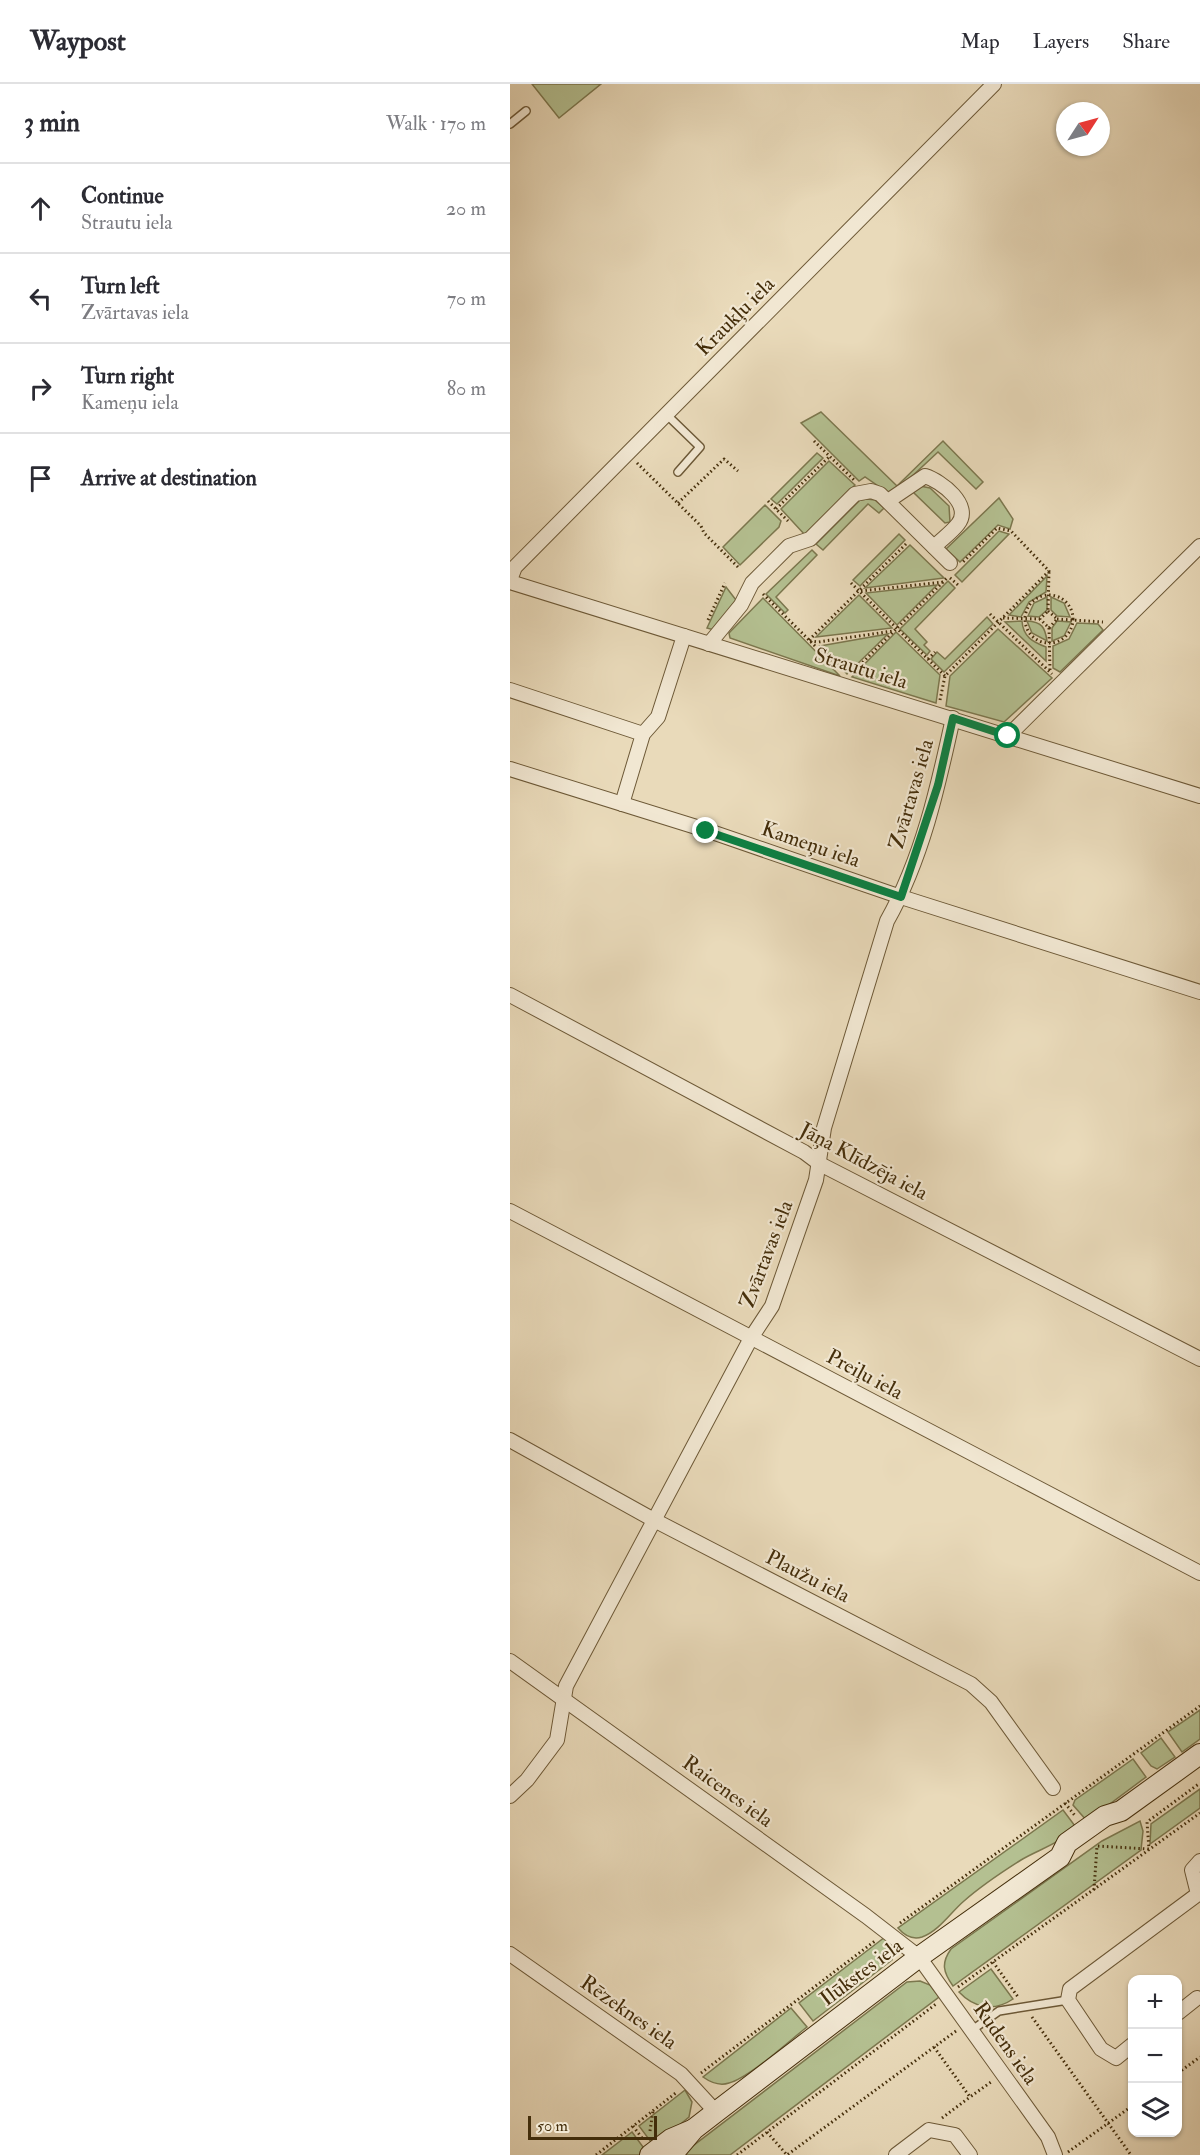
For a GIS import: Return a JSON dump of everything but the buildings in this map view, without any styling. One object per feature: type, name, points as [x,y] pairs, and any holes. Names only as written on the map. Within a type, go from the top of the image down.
[{"type":"street","name":"Kraukļu iela","points":[[510,581],[515,567],[994,84]]},
{"type":"street","points":[[888,501],[925,476],[938,480],[957,501],[962,511],[960,523],[934,547]]},
{"type":"street","points":[[704,642],[741,605],[752,583],[789,546],[810,539],[855,495],[863,491],[880,494],[888,501],[934,547],[949,570]]},
{"type":"street","points":[[1008,736],[1200,546]]},
{"type":"street","name":"Strautu iela","points":[[510,581],[704,642],[844,681],[1008,736],[1200,796]]},
{"type":"street","points":[[622,804],[643,734],[658,717],[684,636]]},
{"type":"street","points":[[510,690],[643,734]]},
{"type":"street","name":"Zvārtavas iela","points":[[510,1796],[534,1771],[557,1740],[562,1698],[566,1686],[751,1338],[772,1306],[820,1164],[824,1128],[887,921],[901,897],[938,785],[953,718]]},
{"type":"street","name":"Kameņu iela","points":[[510,769],[1200,992]]},
{"type":"street","name":"Jāņa Klīdzēja iela","points":[[510,995],[804,1152],[820,1164],[1200,1359]]},
{"type":"street","name":"Preiļu iela","points":[[510,1211],[1200,1573]]},
{"type":"street","name":"Plaužu iela","points":[[510,1440],[654,1520],[971,1684],[991,1702],[1053,1788]]},
{"type":"street","name":"Raicenes iela","points":[[510,1661],[866,1916],[919,1957]]},
{"type":"street","name":"Ilūkstes iela","points":[[672,2155],[694,2129],[919,1957],[1060,1857],[1074,1854],[1112,1827],[1121,1811],[1200,1754]]},
{"type":"street","points":[[1128,2049],[1116,2058],[1101,2049],[1068,2000],[1070,1989],[1199,1895],[1192,1870],[1200,1861]]},
{"type":"street","name":"Rēzeknes iela","points":[[510,1954],[681,2074],[716,2112]]},
{"type":"street","name":"Rudens iela","points":[[919,1957],[1048,2137],[1055,2155]]},
{"type":"street","points":[[1182,2010],[1197,1998]]},
{"type":"street","name":"Ilūkstes iela","points":[[649,2147],[694,2129]]},
{"type":"street","points":[[896,2155],[929,2130],[955,2135],[970,2155]]},
{"type":"lane","points":[[510,124],[526,111]]},
{"type":"lane","points":[[667,415],[700,447],[678,472]]},
{"type":"lane","points":[[969,2027],[999,2011],[1068,2000]]},
{"type":"path","points":[[814,441],[863,491]]},
{"type":"path","points":[[629,454],[740,569]]},
{"type":"path","points":[[776,509],[830,456]]},
{"type":"path","points":[[678,503],[724,459],[738,471]]},
{"type":"path","points":[[768,501],[788,521]]},
{"type":"path","points":[[763,594],[809,640],[844,681],[943,582],[949,570],[997,528],[1011,531],[1049,571],[1048,611],[1040,619],[1003,618]]},
{"type":"path","points":[[809,640],[910,540]]},
{"type":"path","points":[[949,570],[958,585]]},
{"type":"path","points":[[937,713],[945,676],[1049,571]]},
{"type":"path","points":[[859,591],[943,582]]},
{"type":"path","points":[[704,642],[725,583]]},
{"type":"path","points":[[851,583],[945,676]]},
{"type":"path","points":[[1048,596],[1065,601],[1070,607],[1073,620],[1068,633],[1056,642],[1049,643],[1036,639],[1031,634],[1026,619],[1033,602],[1048,596]]},
{"type":"path","points":[[1048,611],[1057,619],[1123,623]]},
{"type":"path","points":[[990,614],[1062,684]]},
{"type":"path","points":[[1040,619],[1048,628],[1051,672]]},
{"type":"path","points":[[1048,628],[1057,619]]},
{"type":"path","points":[[809,640],[818,642],[896,629]]},
{"type":"path","points":[[928,659],[935,652]]},
{"type":"path","points":[[1149,1849],[1147,1822],[1200,1783]]},
{"type":"path","points":[[738,2155],[947,1996],[1200,1813]]},
{"type":"path","points":[[1094,1890],[1097,1846],[1149,1849]]},
{"type":"path","points":[[993,1962],[1131,2155]]},
{"type":"path","points":[[767,2132],[787,2155],[934,2046],[969,2027]]},
{"type":"path","points":[[934,2046],[970,2097]]},
{"type":"path","points":[[1182,2070],[1200,2057]]},
{"type":"path","points":[[929,2130],[1002,2073]]},
{"type":"path","points":[[1064,2155],[1128,2109]]},
{"type":"path","points":[[649,2147],[653,2111]]},
{"type":"green space","points":[[532,84],[601,84],[559,118]]},
{"type":"green space","points":[[821,412],[897,486],[943,441],[983,482],[976,489],[938,452],[895,492],[887,492],[865,477],[859,481],[801,423]]},
{"type":"green space","points":[[817,453],[823,458],[777,504],[771,499]]},
{"type":"green space","points":[[829,461],[855,485],[805,535],[781,509]]},
{"type":"green space","points":[[920,486],[930,488],[949,506],[950,522],[945,523],[914,493],[915,488]]},
{"type":"green space","points":[[999,498],[1013,519],[1010,529],[998,525],[960,562],[946,549]]},
{"type":"green space","points":[[860,500],[875,500],[884,508],[879,513],[868,504],[823,550],[816,544]]},
{"type":"green space","points":[[765,505],[781,521],[779,527],[740,565],[723,547]]},
{"type":"green space","points":[[999,531],[1009,534],[962,582],[955,575]]},
{"type":"green space","points":[[899,534],[905,540],[860,586],[853,580]]},
{"type":"green space","points":[[910,545],[944,578],[865,588]]},
{"type":"green space","points":[[812,550],[817,555],[776,597],[788,610],[785,613],[766,594]]},
{"type":"green space","points":[[1047,576],[1046,592],[1029,602],[1021,617],[1009,615]]},
{"type":"green space","points":[[948,581],[955,588],[915,629],[927,642],[924,645],[930,651],[927,655],[900,629]]},
{"type":"green space","points":[[937,585],[897,625],[866,593]]},
{"type":"green space","points":[[726,587],[736,600],[714,630],[707,628]]},
{"type":"green space","points":[[859,595],[892,628],[816,637]]},
{"type":"green space","points":[[1047,597],[1047,610],[1039,617],[1028,616],[1034,603]]},
{"type":"green space","points":[[1051,597],[1064,603],[1070,617],[1057,616],[1051,610]]},
{"type":"green space","points":[[763,598],[840,676],[730,638],[729,633]]},
{"type":"green space","points":[[987,617],[993,624],[944,672],[931,659],[937,652],[945,659]]},
{"type":"green space","points":[[1022,621],[1024,631],[1030,638],[1046,647],[1046,661],[1005,622]]},
{"type":"green space","points":[[1027,621],[1042,626],[1047,641],[1032,633]]},
{"type":"green space","points":[[1057,621],[1071,622],[1064,636],[1052,641],[1052,628]]},
{"type":"green space","points":[[1077,623],[1098,624],[1103,630],[1060,672],[1053,668],[1053,646],[1069,639]]},
{"type":"green space","points":[[998,629],[1052,678],[1004,722],[946,706],[950,676]]},
{"type":"green space","points":[[896,632],[940,675],[936,703],[852,677]]},
{"type":"green space","points":[[888,634],[847,674],[820,646]]},
{"type":"green space","points":[[1200,1710],[1200,1739],[1182,1752],[1168,1732]]},
{"type":"green space","points":[[1161,1738],[1175,1757],[1157,1769],[1151,1766],[1141,1753]]},
{"type":"green space","points":[[1133,1759],[1146,1777],[1087,1821],[1073,1805],[1075,1800]]},
{"type":"green space","points":[[1200,1789],[1200,1808],[1150,1844],[1151,1824]]},
{"type":"green space","points":[[1063,1810],[1075,1826],[1070,1832],[1021,1860],[984,1885],[934,1930],[915,1938],[906,1935],[898,1928]]},
{"type":"green space","points":[[1140,1821],[1143,1831],[1141,1850],[953,1986],[944,1968],[951,1949],[1102,1841]]},
{"type":"green space","points":[[885,1937],[892,1947],[892,1960],[813,2021],[799,2003]]},
{"type":"green space","points":[[991,1969],[1013,1999],[999,2006],[984,2006],[971,2002],[959,1992]]},
{"type":"green space","points":[[920,1981],[930,1985],[939,1997],[730,2155],[681,2155],[907,1982]]},
{"type":"green space","points":[[791,2008],[807,2027],[769,2058],[747,2074],[729,2083],[715,2083],[703,2077]]},
{"type":"green space","points":[[685,2090],[692,2102],[689,2117],[654,2146],[639,2126]]},
{"type":"green space","points":[[632,2132],[646,2151],[641,2155],[602,2155]]},
{"type":"route","points":[[706,831],[901,897],[938,785],[953,718],[1008,736]]}]
